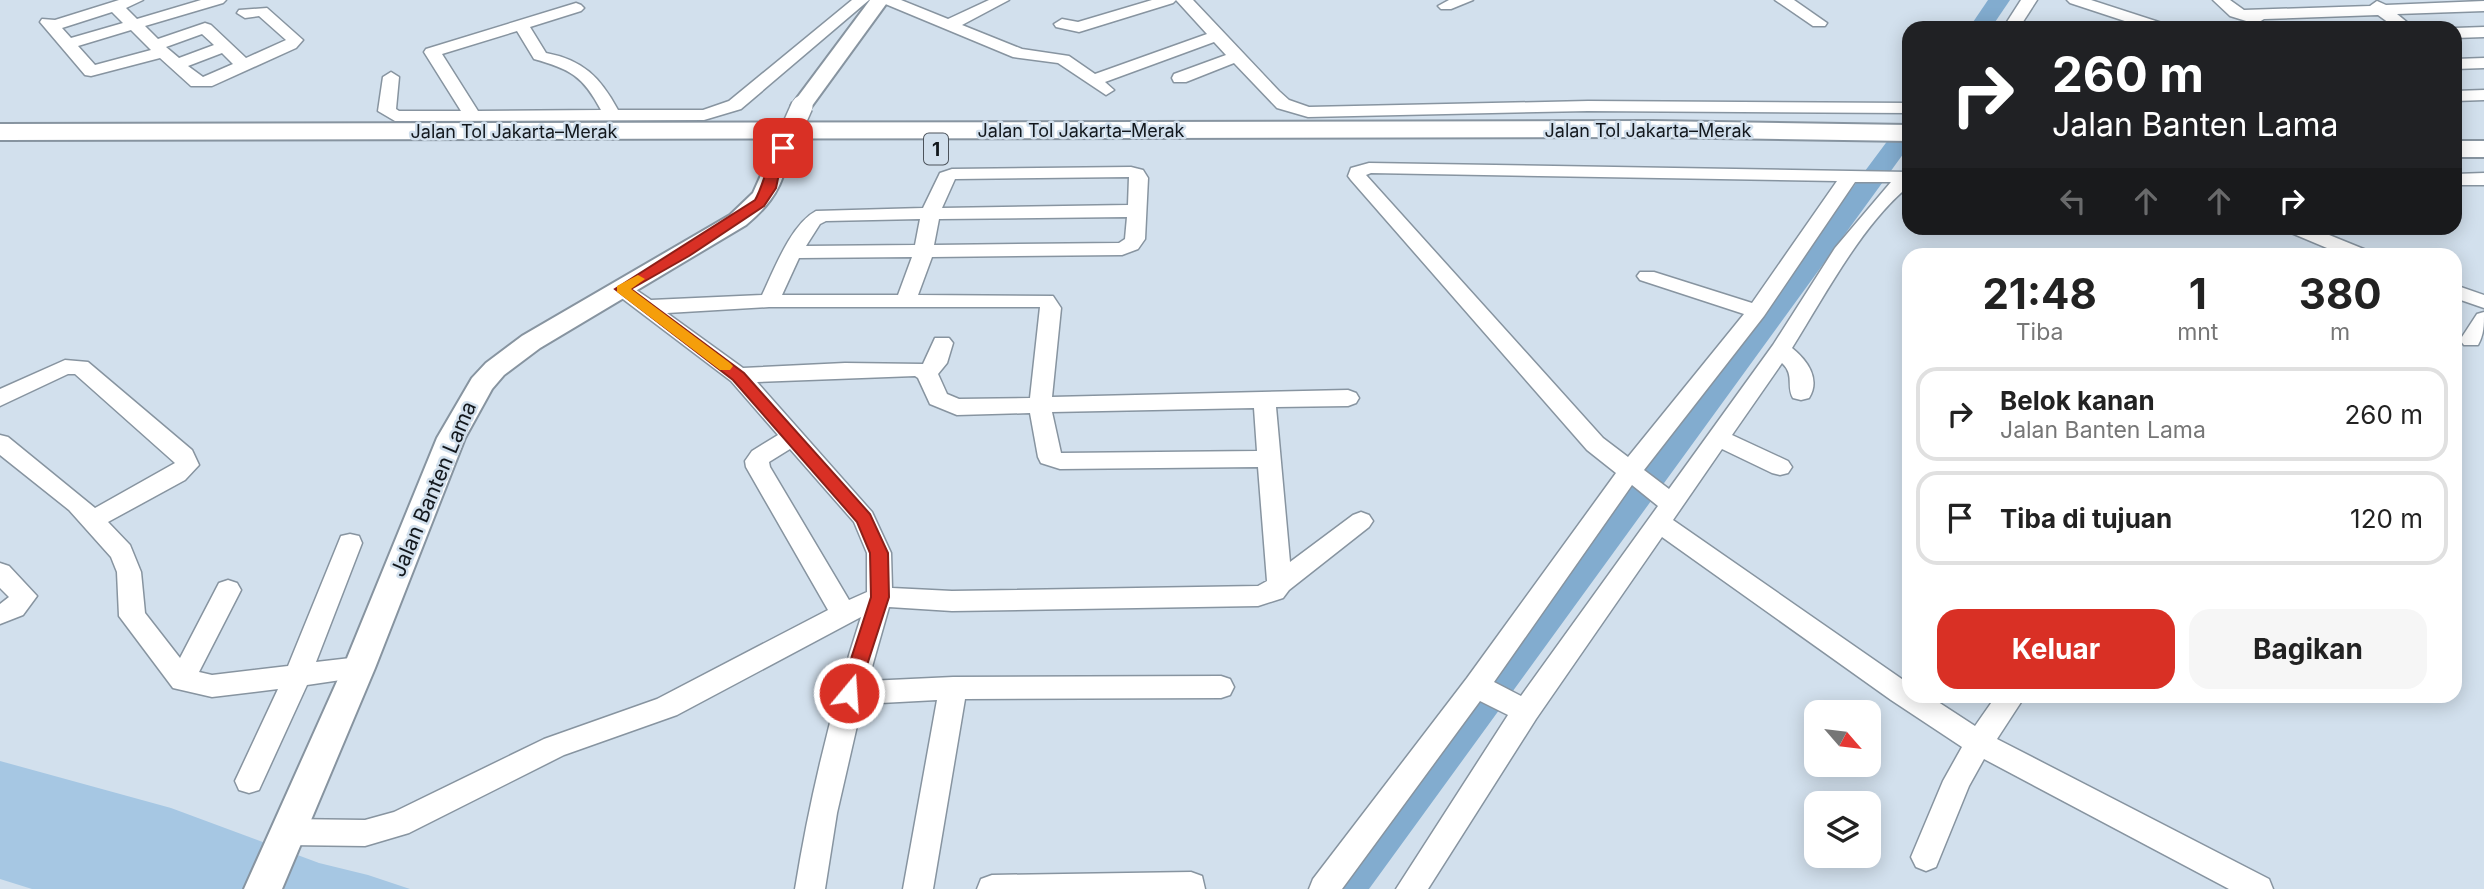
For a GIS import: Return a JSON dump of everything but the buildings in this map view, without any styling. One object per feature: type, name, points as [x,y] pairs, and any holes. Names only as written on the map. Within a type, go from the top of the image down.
[{"type":"highway","name":"Jalan Tol Jakarta–Merak","points":[[0,132],[1652,129],[1871,142],[1902,168]]},
{"type":"highway","points":[[2462,133],[2484,133]]},
{"type":"highway","name":"Jalan Tol Jakarta–Merak","points":[[0,149],[1660,147],[1871,142],[1902,135]]},
{"type":"highway","points":[[2462,149],[2484,149]]},
{"type":"main road","name":"Jalan Banten Lama","points":[[263,889],[359,667],[451,438],[481,384],[495,369],[531,342],[706,240],[760,203],[769,188],[774,169],[802,106],[874,1]]},
{"type":"street","points":[[115,6],[134,25],[159,49],[176,65],[197,82],[206,82],[290,45],[295,40],[262,11],[241,7],[205,28],[159,49],[96,72],[89,68],[51,23],[135,0]]},
{"type":"street","points":[[67,44],[218,0]]},
{"type":"street","points":[[949,25],[1001,0]]},
{"type":"street","points":[[1062,24],[1079,27],[1167,0]]},
{"type":"street","points":[[1184,0],[1215,36],[1283,104],[1319,113],[1588,106],[1902,108]]},
{"type":"street","points":[[1446,6],[1465,0]]},
{"type":"street","points":[[1783,0],[1819,23]]},
{"type":"street","points":[[2016,21],[2029,0]]},
{"type":"street","points":[[2076,0],[2140,21]]},
{"type":"street","points":[[2221,0],[2231,10],[2263,21]]},
{"type":"street","points":[[391,77],[388,114],[395,116],[704,115],[735,105],[874,1],[949,25],[1019,54],[1063,59],[1100,85],[1215,36]]},
{"type":"street","points":[[2244,15],[2375,4],[2484,6]]},
{"type":"street","points":[[2375,4],[2397,21]]},
{"type":"street","points":[[472,115],[432,52],[576,8]]},
{"type":"street","points":[[520,24],[540,56],[568,63],[592,82],[604,97],[612,116]]},
{"type":"street","points":[[205,28],[244,65]]},
{"type":"street","points":[[2462,33],[2484,32]]},
{"type":"street","points":[[176,65],[224,47]]},
{"type":"street","points":[[1180,78],[1237,56]]},
{"type":"street","points":[[2462,64],[2484,63]]},
{"type":"street","points":[[2462,96],[2484,94]]},
{"type":"street","points":[[2462,107],[2484,108]]},
{"type":"street","points":[[1902,171],[1856,177],[1369,168],[1357,172],[1357,176],[1595,444],[1638,478],[1665,509],[1902,685]]},
{"type":"street","points":[[792,252],[923,253],[1122,249],[1132,245],[1135,239],[1139,178],[1131,172],[952,174],[943,181],[931,212],[923,253],[906,301]]},
{"type":"street","points":[[1411,889],[1519,708],[1780,350],[1842,252],[1902,176]]},
{"type":"street","points":[[1324,889],[1481,688],[1638,478],[1756,310],[1856,177]]},
{"type":"street","points":[[2462,180],[2484,179]]},
{"type":"street","points":[[769,301],[792,252],[809,225],[819,215],[1135,211]]},
{"type":"street","points":[[2313,235],[2345,248]]},
{"type":"street","points":[[1647,276],[1756,310]]},
{"type":"street","points":[[622,289],[739,376],[864,518],[879,553],[880,597],[849,693],[820,812],[810,889]]},
{"type":"street","points":[[2462,294],[2484,302]]},
{"type":"street","points":[[647,307],[769,301],[1046,301],[1051,308],[1040,405],[1045,448],[1049,457],[1060,461],[1269,459]]},
{"type":"street","points":[[2471,340],[2484,319]]},
{"type":"street","points":[[927,373],[936,363],[942,343]]},
{"type":"street","points":[[1780,350],[1799,365],[1803,381],[1801,393]]},
{"type":"street","points":[[0,398],[65,367],[79,367],[184,456],[187,465],[177,474],[92,520]]},
{"type":"street","points":[[739,376],[917,369],[927,373],[938,399],[957,407],[1348,398]]},
{"type":"street","points":[[767,409],[783,375]]},
{"type":"street","points":[[1264,400],[1280,583]]},
{"type":"street","points":[[791,437],[760,457],[757,461],[758,467],[845,614]]},
{"type":"street","points":[[1717,437],[1780,467]]},
{"type":"street","points":[[0,443],[77,504],[121,552],[129,572],[132,616],[182,680],[212,686],[359,667]]},
{"type":"street","points":[[288,832],[365,833],[399,824],[554,747],[667,707],[880,597],[953,601],[1258,596],[1274,591],[1280,583],[1361,521]]},
{"type":"street","points":[[249,781],[299,675],[350,544]]},
{"type":"street","points":[[0,573],[24,596],[20,604],[6,614],[0,614]]},
{"type":"street","points":[[182,680],[228,590]]},
{"type":"street","points":[[849,693],[953,688],[1221,687]]},
{"type":"street","points":[[918,889],[953,688]]},
{"type":"street","points":[[1481,688],[1519,708]]},
{"type":"street","points":[[1926,703],[1979,743],[2258,889]]},
{"type":"street","points":[[1926,857],[1957,781],[2007,703]]},
{"type":"street","points":[[992,889],[1191,886]]},
{"type":"shaded area","points":[[0,761],[171,808],[319,863],[410,889],[32,889],[0,879]]},
{"type":"waterway","points":[[1985,21],[1999,0]]},
{"type":"waterway","points":[[1344,889],[1710,401],[1902,139]]},
{"type":"slow traffic","points":[[638,279],[622,289],[725,366]]},
{"type":"route","points":[[783,148],[769,188],[760,203],[738,220],[622,289],[739,376],[864,518],[879,553],[880,597],[849,693]]}]
